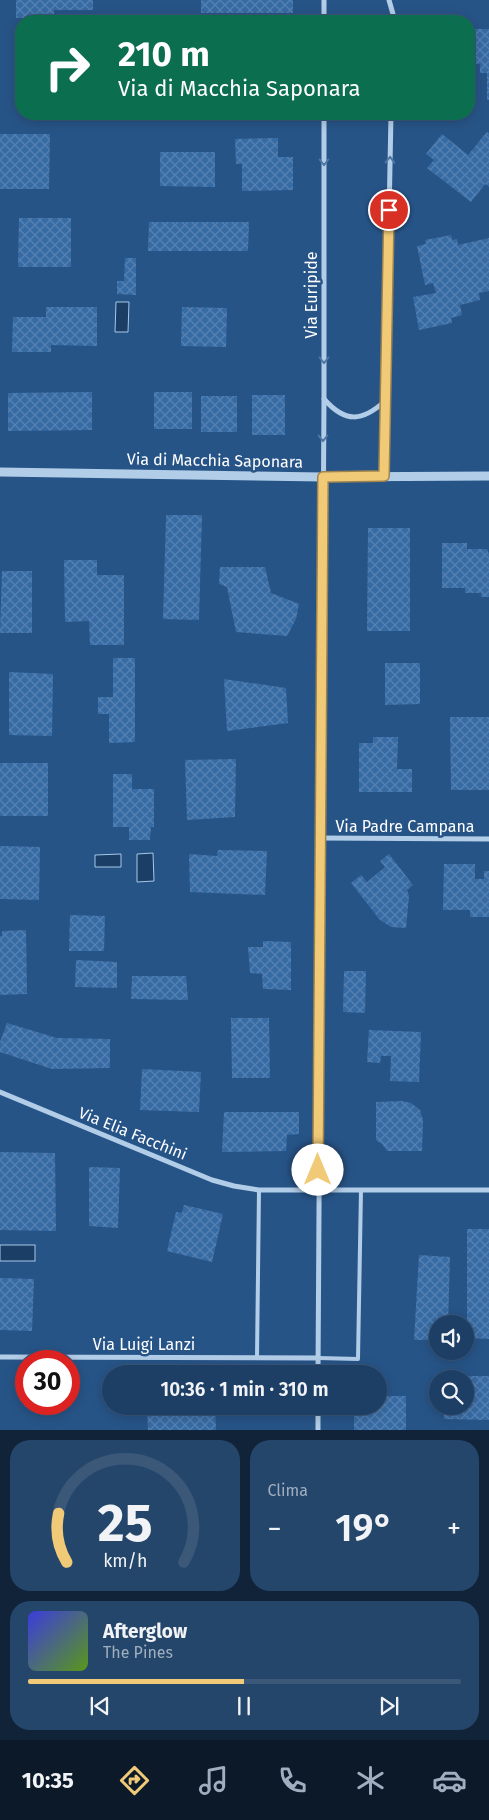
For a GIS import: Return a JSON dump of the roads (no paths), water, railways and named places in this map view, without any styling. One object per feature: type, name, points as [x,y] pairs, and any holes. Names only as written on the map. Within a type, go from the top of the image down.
[{"type":"street","points":[[324,0],[324,15]]},
{"type":"street","points":[[389,0],[393,15]]},
{"type":"street","name":"Via Euripide","points":[[318,1365],[324,120]]},
{"type":"street","points":[[384,476],[391,120]]},
{"type":"street","points":[[324,399],[341,414],[355,418],[371,413],[385,402]]},
{"type":"street","name":"Via di Macchia Saponara","points":[[0,472],[323,477],[489,476]]},
{"type":"street","name":"Via Padre Campana","points":[[320,838],[489,839]]},
{"type":"street","name":"Via Elia Facchini","points":[[0,1092],[212,1180],[234,1186],[258,1190],[361,1190]]},
{"type":"street","points":[[361,1190],[489,1190]]},
{"type":"street","name":"Via Luigi Lanzi","points":[[0,1357],[318,1358]]},
{"type":"street","points":[[318,1415],[318,1430]]},
{"type":"lane","points":[[257,1357],[258,1190]]},
{"type":"lane","points":[[318,1358],[358,1359],[361,1190]]},
{"type":"water","points":[[116,302],[129,302],[128,332],[115,332]]},
{"type":"water","points":[[153,853],[154,881],[137,882],[137,854]]},
{"type":"water","points":[[121,854],[121,867],[95,867],[95,855]]},
{"type":"water","points":[[0,1245],[35,1245],[35,1261],[0,1261]]}]
